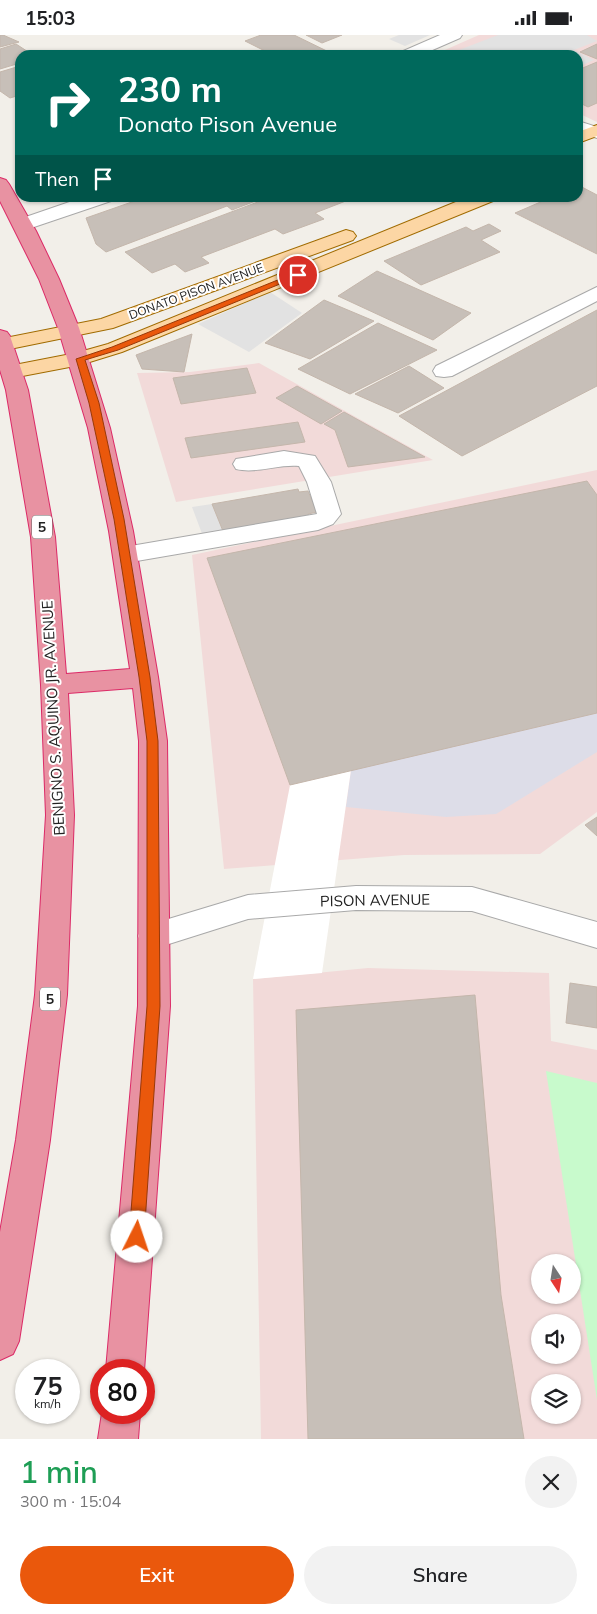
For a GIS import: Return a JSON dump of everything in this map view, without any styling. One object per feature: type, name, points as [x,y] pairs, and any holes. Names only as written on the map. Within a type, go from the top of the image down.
[{"type":"highway","points":[[0,184],[24,224],[71,331],[94,403],[125,555],[145,677],[153,741],[154,1006],[126,1359]]},
{"type":"highway","name":"BENIGNO S. AQUINO JR. AVENUE","points":[[1,342],[6,373],[43,537],[54,685],[60,815],[50,995],[33,1141],[1,1321]]},
{"type":"highway","points":[[54,685],[145,677]]},
{"type":"highway","points":[[118,1439],[120,1424]]},
{"type":"main road","name":"DONATO PISON AVENUE","points":[[1,342],[106,324],[374,226],[429,202]]},
{"type":"main road","name":"DONATO PISON AVENUE","points":[[6,373],[80,359],[115,349],[474,202]]},
{"type":"street","points":[[420,50],[454,35]]},
{"type":"street","points":[[24,224],[89,202]]},
{"type":"street","points":[[444,371],[597,293]]},
{"type":"street","points":[[125,555],[318,522],[329,514],[319,482],[307,461],[298,458],[244,464]]},
{"type":"street","name":"PISON AVENUE","points":[[153,936],[248,907],[356,898],[472,899],[597,935]]},
{"type":"shaded area","points":[[399,35],[430,35],[405,46],[389,39]]},
{"type":"shaded area","points":[[479,35],[597,35],[597,122],[583,115],[583,50],[445,50]]},
{"type":"shaded area","points":[[498,35],[587,35],[597,41],[574,50],[459,50]]},
{"type":"shaded area","points":[[583,54],[594,60],[583,65]]},
{"type":"shaded area","points":[[270,292],[302,313],[249,352],[198,324]]},
{"type":"shaded area","points":[[259,363],[433,460],[176,502],[137,373],[190,372]]},
{"type":"shaded area","points":[[597,470],[597,812],[540,854],[404,855],[224,869],[192,555]]},
{"type":"shaded area","points":[[212,504],[225,536],[204,539],[192,507]]},
{"type":"shaded area","points":[[597,713],[597,752],[496,814],[446,817],[346,807],[351,770]]},
{"type":"shaded area","points":[[368,968],[549,973],[551,1041],[597,1050],[597,1439],[261,1439],[253,979]]},
{"type":"green space","points":[[546,1071],[597,1083],[597,1400],[581,1297],[581,1254],[574,1254]]},
{"type":"pier","points":[[351,770],[322,973],[253,979],[290,785]]},
{"type":"building","points":[[0,35],[3,35],[19,42],[0,47]]},
{"type":"building","points":[[261,35],[294,35],[325,50],[263,50],[245,41]]},
{"type":"building","points":[[306,35],[342,35],[322,43]]},
{"type":"building","points":[[16,44],[25,50],[15,50],[15,64],[0,69],[0,49]]},
{"type":"building","points":[[597,44],[597,59],[583,53],[583,51]]},
{"type":"building","points":[[597,62],[597,103],[588,107],[583,104],[583,68]]},
{"type":"building","points":[[15,68],[15,96],[10,98],[0,91],[0,72]]},
{"type":"building","points":[[583,188],[597,195],[597,254],[515,213],[540,202],[583,202]]},
{"type":"building","points":[[132,202],[253,202],[232,210],[227,206],[106,252],[96,244],[86,218]]},
{"type":"building","points":[[258,202],[343,202],[315,213],[324,219],[283,234],[275,229],[201,257],[209,263],[185,272],[175,264],[152,273],[125,252]]},
{"type":"building","points":[[489,224],[501,231],[481,240],[500,252],[421,285],[384,261],[466,227],[473,231]]},
{"type":"building","points":[[377,271],[471,313],[433,340],[338,296]]},
{"type":"building","points":[[324,300],[374,321],[310,359],[265,343]]},
{"type":"building","points":[[597,310],[597,386],[462,456],[399,416]]},
{"type":"building","points":[[378,323],[437,350],[350,394],[298,369]]},
{"type":"building","points":[[192,334],[184,372],[142,369],[136,355]]},
{"type":"building","points":[[409,366],[444,388],[398,413],[355,394]]},
{"type":"building","points":[[247,368],[256,393],[181,404],[173,378]]},
{"type":"building","points":[[297,386],[342,411],[321,424],[276,398]]},
{"type":"building","points":[[344,412],[425,457],[348,467],[335,430],[324,424]]},
{"type":"building","points":[[298,422],[305,442],[191,458],[185,438]]},
{"type":"building","points":[[587,481],[597,495],[597,713],[290,785],[207,558]]},
{"type":"building","points":[[298,489],[299,492],[308,491],[317,512],[308,514],[311,521],[225,536],[212,504]]},
{"type":"building","points":[[597,817],[597,836],[585,825]]},
{"type":"building","points":[[570,983],[597,987],[597,1028],[566,1023]]},
{"type":"building","points":[[475,995],[501,1295],[524,1439],[308,1439],[296,1010]]},
{"type":"route","points":[[137,1237],[154,1006],[153,741],[145,677],[119,519],[94,403],[80,359],[115,349],[298,275]]}]
